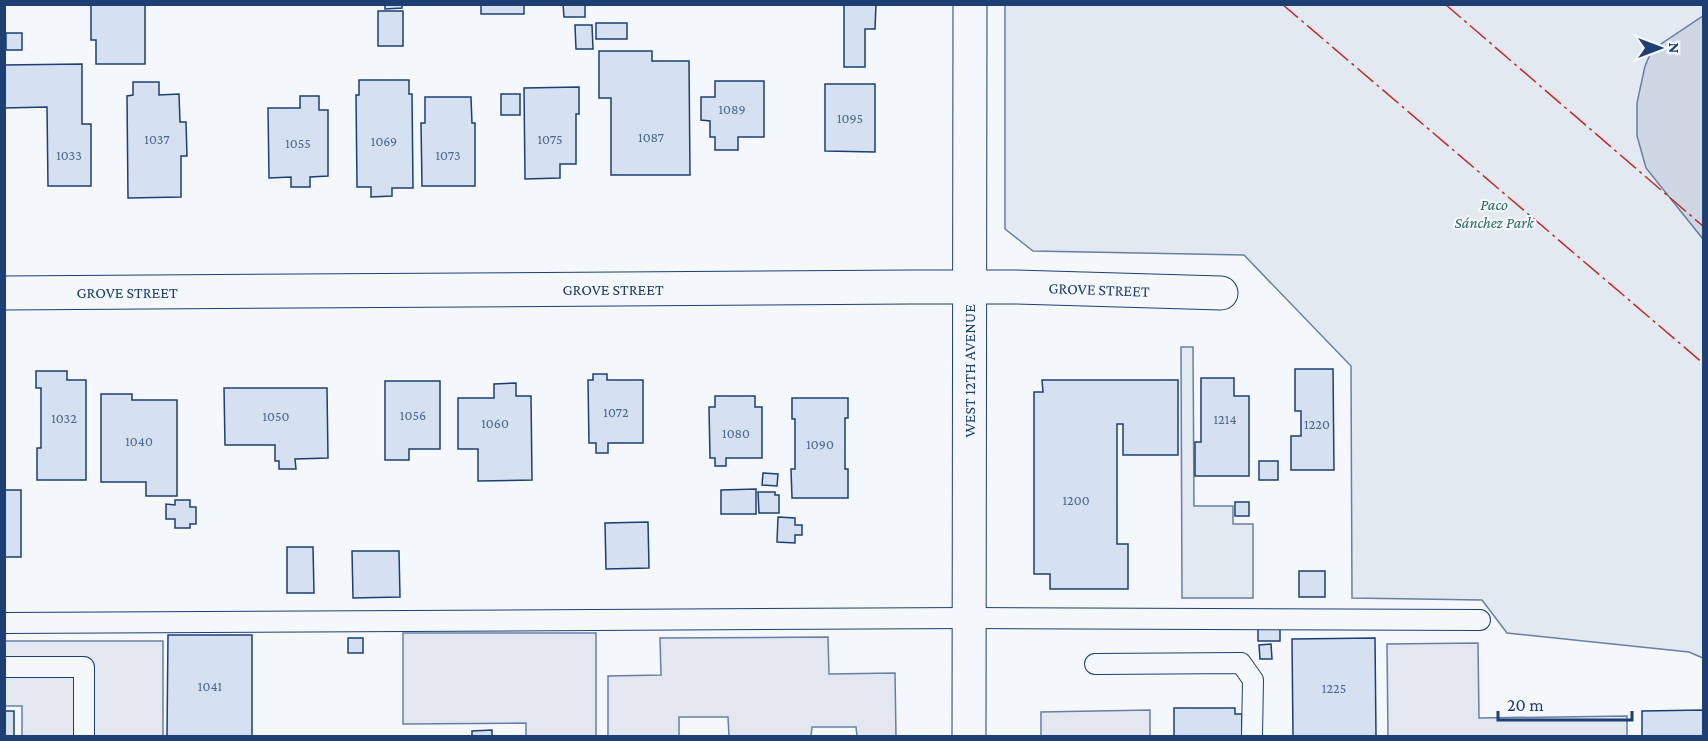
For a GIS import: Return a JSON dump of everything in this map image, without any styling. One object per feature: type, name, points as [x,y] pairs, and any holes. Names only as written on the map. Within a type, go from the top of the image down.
[{"type":"street","name":"WEST 12TH AVENUE","points":[[969,736],[970,4]]},
{"type":"street","name":"GROVE STREET","points":[[4,293],[1015,287],[1221,292]]},
{"type":"lane","points":[[4,623],[969,618],[1480,620]]},
{"type":"lane","points":[[1095,664],[1241,663],[1253,680],[1252,736]]},
{"type":"lane","points":[[4,667],[84,667],[84,736]]},
{"type":"green space","name":"Paco Sánchez Park","points":[[1005,5],[1703,5],[1703,658],[1689,652],[1507,633],[1482,600],[1352,598],[1351,366],[1244,255],[1033,251],[1005,229]]},
{"type":"green space","points":[[1181,347],[1193,347],[1194,506],[1233,506],[1233,524],[1253,524],[1253,598],[1182,598]]},
{"type":"shaded area","points":[[1703,16],[1703,239],[1646,168],[1637,136],[1637,103],[1645,66],[1652,50]]},
{"type":"shaded area","points":[[403,633],[596,633],[596,736],[526,736],[526,723],[403,724]]},
{"type":"shaded area","points":[[828,637],[829,674],[895,673],[896,736],[857,736],[856,727],[812,727],[811,736],[729,736],[728,717],[679,717],[679,736],[608,736],[608,676],[661,675],[660,638]]},
{"type":"shaded area","points":[[4,641],[163,641],[163,736],[22,736],[22,706],[5,706]]},
{"type":"shaded area","points":[[1478,643],[1479,718],[1627,716],[1627,736],[1388,736],[1387,644]]},
{"type":"shaded area","points":[[1150,710],[1150,736],[1041,736],[1041,712]]},
{"type":"building","points":[[91,4],[145,4],[145,64],[96,64],[96,40],[91,40]]},
{"type":"building","points":[[385,4],[402,4],[402,8],[385,9]]},
{"type":"building","points":[[481,4],[524,4],[524,14],[481,14]]},
{"type":"building","points":[[563,4],[585,4],[585,17],[564,17]]},
{"type":"building","points":[[844,4],[876,4],[875,29],[865,29],[865,67],[844,67]]},
{"type":"building","points":[[378,11],[403,11],[403,46],[378,46]]},
{"type":"building","points":[[596,23],[627,23],[627,39],[596,39]]},
{"type":"building","points":[[575,25],[592,25],[593,49],[576,49]]},
{"type":"building","points":[[6,33],[22,33],[22,50],[6,50]]},
{"type":"building","points":[[599,51],[652,51],[652,61],[689,61],[690,175],[611,175],[611,98],[599,98]]},
{"type":"building","points":[[82,64],[82,124],[91,124],[91,186],[48,186],[47,107],[4,108],[4,65]]},
{"type":"building","points":[[359,80],[409,80],[409,94],[412,94],[413,188],[392,188],[392,196],[371,197],[371,187],[357,187],[356,95],[359,95]]},
{"type":"building","points":[[715,81],[764,81],[764,137],[738,137],[738,150],[715,150],[715,137],[710,137],[710,121],[701,120],[701,97],[715,97]]},
{"type":"building","points":[[133,82],[159,82],[159,95],[179,94],[180,122],[186,122],[187,156],[181,156],[181,197],[128,198],[127,96],[133,95]]},
{"type":"building","points":[[825,84],[875,84],[875,152],[825,151]]},
{"type":"building","points":[[579,87],[579,114],[576,114],[576,164],[560,164],[560,178],[525,179],[524,88]]},
{"type":"building","points":[[501,94],[520,94],[520,115],[501,115]]},
{"type":"building","points":[[300,96],[319,96],[319,110],[328,110],[328,176],[310,177],[310,187],[291,187],[291,177],[269,178],[268,108],[300,108]]},
{"type":"building","points":[[425,97],[471,97],[472,123],[475,123],[475,186],[422,186],[421,123],[425,123]]},
{"type":"building","points":[[1295,369],[1333,369],[1334,470],[1291,470],[1291,436],[1301,436],[1301,411],[1295,411]]},
{"type":"building","points":[[36,371],[67,371],[67,380],[86,380],[86,480],[37,480],[37,448],[41,448],[41,388],[36,388]]},
{"type":"building","points":[[593,374],[607,374],[607,380],[643,380],[643,443],[608,443],[608,453],[596,453],[596,443],[589,443],[588,380],[593,380]]},
{"type":"building","points":[[1201,378],[1234,378],[1234,396],[1249,396],[1249,476],[1195,476],[1195,442],[1201,442]]},
{"type":"building","points":[[1042,380],[1178,380],[1178,455],[1123,455],[1123,424],[1117,424],[1117,544],[1128,544],[1128,589],[1050,589],[1050,574],[1034,574],[1034,392],[1043,392]]},
{"type":"building","points":[[385,381],[440,381],[440,449],[409,449],[409,460],[385,460]]},
{"type":"building","points":[[516,383],[516,396],[531,396],[532,480],[478,481],[478,449],[458,449],[458,398],[494,398],[494,384]]},
{"type":"building","points":[[224,388],[327,388],[328,458],[295,459],[296,469],[279,469],[279,461],[275,461],[275,445],[225,445]]},
{"type":"building","points":[[101,394],[132,394],[132,400],[177,400],[177,496],[146,496],[146,482],[101,482]]},
{"type":"building","points":[[715,396],[755,396],[755,407],[762,407],[762,458],[726,458],[726,466],[715,466],[715,458],[710,458],[709,407],[715,407]]},
{"type":"building","points":[[792,398],[848,398],[848,418],[845,418],[845,469],[848,469],[848,498],[792,498],[791,469],[795,469],[795,419],[792,419]]},
{"type":"building","points":[[1259,461],[1278,461],[1278,480],[1259,480]]},
{"type":"building","points":[[763,473],[778,474],[777,486],[762,485]]},
{"type":"building","points":[[756,489],[756,514],[721,514],[721,490]]},
{"type":"building","points":[[4,490],[21,490],[21,557],[4,557]]},
{"type":"building","points":[[758,492],[775,492],[775,495],[779,495],[779,513],[759,513]]},
{"type":"building","points":[[175,500],[190,500],[190,507],[196,507],[196,524],[190,524],[190,528],[175,528],[175,519],[166,519],[166,504],[175,505]]},
{"type":"building","points":[[1235,502],[1249,502],[1249,516],[1235,516]]},
{"type":"building","points":[[778,517],[795,518],[795,525],[802,525],[802,535],[795,535],[795,543],[777,542]]},
{"type":"building","points":[[648,522],[649,568],[606,569],[605,523]]},
{"type":"building","points":[[287,547],[313,547],[314,593],[287,593]]},
{"type":"building","points":[[352,551],[399,551],[400,597],[353,598]]},
{"type":"building","points":[[1299,571],[1325,571],[1325,597],[1299,597]]},
{"type":"building","points":[[1258,629],[1280,629],[1280,641],[1258,641]]},
{"type":"building","points":[[168,635],[252,635],[252,736],[167,736]]},
{"type":"building","points":[[348,638],[363,638],[363,653],[348,653]]},
{"type":"building","points":[[1375,638],[1376,736],[1293,736],[1292,639]]},
{"type":"building","points":[[1271,644],[1272,659],[1260,659],[1259,645]]},
{"type":"building","points":[[1174,708],[1235,708],[1235,714],[1242,714],[1242,736],[1174,736]]},
{"type":"building","points":[[1704,710],[1704,736],[1642,736],[1642,711]]},
{"type":"building","points":[[4,711],[14,711],[14,736],[4,736]]},
{"type":"building","points":[[492,730],[492,736],[472,736],[472,731]]},
{"type":"power","points":[[1282,4],[1704,364]]},
{"type":"power","points":[[1445,4],[1704,227]]}]
